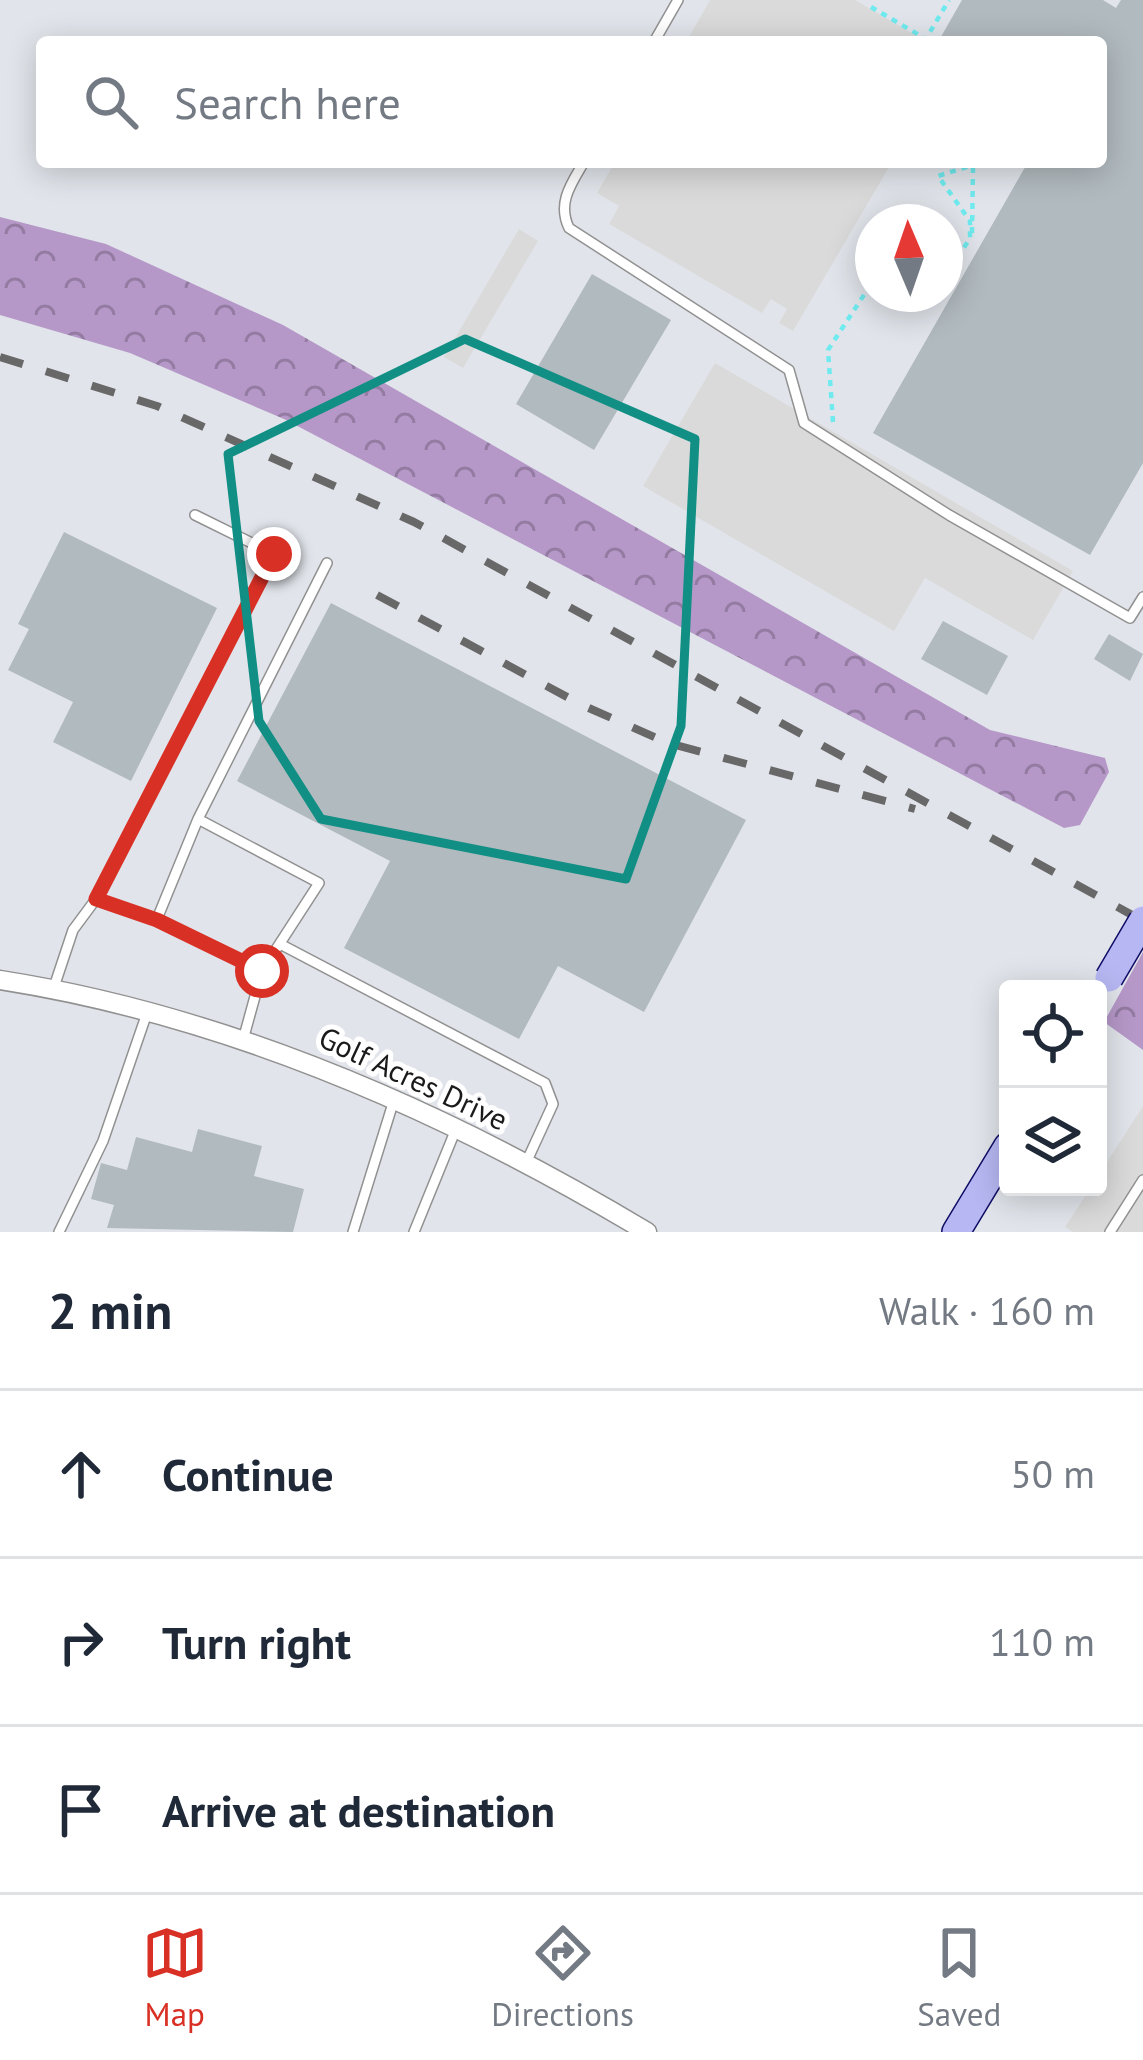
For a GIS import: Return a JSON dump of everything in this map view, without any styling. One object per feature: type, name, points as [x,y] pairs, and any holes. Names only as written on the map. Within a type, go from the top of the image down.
[{"type":"street","points":[[1107,982],[1143,920]]},
{"type":"street","name":"Golf Acres Drive","points":[[0,980],[147,1013],[242,1042],[394,1099],[647,1232]]},
{"type":"street","points":[[956,1232],[999,1161]]},
{"type":"lane","points":[[657,36],[678,0]]},
{"type":"lane","points":[[581,168],[564,200],[562,214],[569,228],[790,370],[803,423],[949,515],[1130,618],[1143,597]]},
{"type":"lane","points":[[52,990],[73,930],[96,899],[274,554],[195,514]]},
{"type":"lane","points":[[157,920],[199,819],[327,563]]},
{"type":"lane","points":[[199,819],[320,883],[262,971],[242,1042]]},
{"type":"lane","points":[[96,899],[157,920],[262,971]]},
{"type":"lane","points":[[280,944],[545,1083],[553,1104],[525,1165]]},
{"type":"lane","points":[[58,1232],[103,1142],[147,1013]]},
{"type":"lane","points":[[353,1232],[394,1099]]},
{"type":"lane","points":[[413,1232],[456,1129]]},
{"type":"lane","points":[[1110,1232],[1143,1180]]},
{"type":"path","points":[[927,36],[949,0]]},
{"type":"path","points":[[871,7],[918,36]]},
{"type":"path","points":[[961,168],[938,176],[964,207],[970,238]]},
{"type":"path","points":[[963,249],[976,228],[973,168]]},
{"type":"path","points":[[833,432],[827,350],[855,308]]},
{"type":"highlighted area","points":[[465,339],[695,439],[681,726],[626,879],[321,819],[259,721],[228,454]]},
{"type":"green space","points":[[0,217],[106,244],[283,325],[990,730],[1105,758],[1109,772],[1080,825],[1064,828],[284,419],[130,353],[0,315]]},
{"type":"green space","points":[[1143,952],[1143,1050],[1107,1024]]},
{"type":"shaded area","points":[[710,0],[855,0],[917,36],[689,36]]},
{"type":"shaded area","points":[[612,168],[888,168],[867,204],[855,204],[855,225],[793,331],[779,323],[787,309],[771,299],[762,313],[609,224],[619,206],[597,193]]},
{"type":"shaded area","points":[[519,229],[538,241],[463,368],[444,357]]},
{"type":"shaded area","points":[[715,363],[1073,571],[1033,640],[925,578],[894,631],[643,486]]},
{"type":"shaded area","points":[[1143,1106],[1143,1232],[1073,1232],[1065,1227],[1085,1196],[1107,1196],[1107,1162]]},
{"type":"building","points":[[962,0],[1103,0],[1116,8],[1121,0],[1143,0],[1143,463],[1090,555],[873,433],[942,312],[963,312],[963,276],[1025,168],[1107,168],[1107,36],[941,36]]},
{"type":"building","points":[[592,274],[671,320],[594,450],[516,404]]},
{"type":"building","points":[[64,532],[217,608],[131,781],[53,742],[73,702],[8,670],[29,629],[18,624]]},
{"type":"building","points":[[331,603],[746,820],[644,1012],[558,966],[519,1039],[344,948],[390,861],[237,781]]},
{"type":"building","points":[[943,621],[1008,656],[987,695],[921,659]]},
{"type":"building","points":[[1109,634],[1143,654],[1130,681],[1094,659]]},
{"type":"building","points":[[198,1129],[262,1146],[254,1176],[304,1189],[293,1232],[107,1228],[114,1205],[91,1199],[101,1163],[127,1170],[136,1137],[192,1152]]},
{"type":"railway","points":[[0,357],[157,406],[414,522],[1143,921]]},
{"type":"railway","points":[[377,595],[582,705],[668,743],[915,809]]},
{"type":"route","points":[[262,971],[157,920],[96,899],[274,554]]}]
